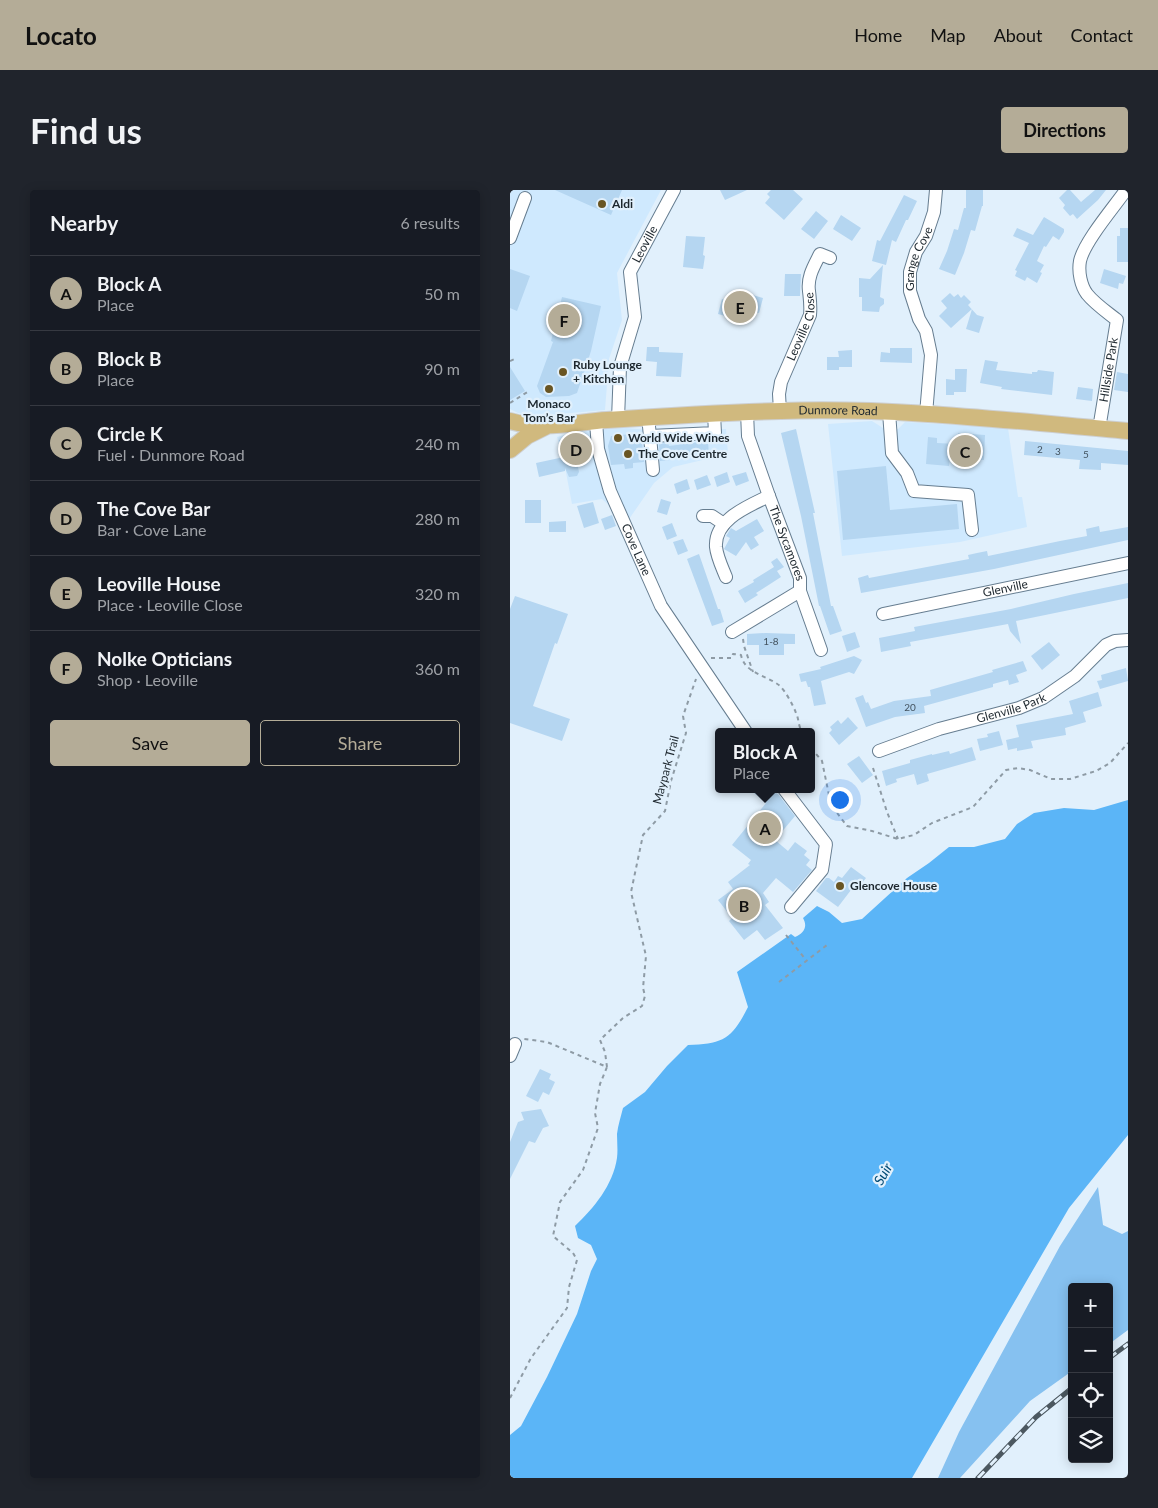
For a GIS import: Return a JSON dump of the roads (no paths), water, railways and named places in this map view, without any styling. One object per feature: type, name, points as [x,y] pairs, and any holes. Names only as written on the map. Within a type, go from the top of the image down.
[{"type":"main road","name":"Dunmore Road","points":[[510,421],[532,426],[548,426],[596,420],[648,417],[837,410],[1000,419],[1128,431]]},
{"type":"main road","points":[[510,426],[513,436],[510,449]]},
{"type":"main road","name":"Dunmore Road","points":[[510,449],[527,436],[548,426]]},
{"type":"street","name":"Leoville","points":[[618,419],[620,367],[635,317],[630,272],[674,190]]},
{"type":"street","name":"Grange Cove","points":[[926,414],[931,355],[926,331],[919,318],[910,291],[910,272],[916,252],[926,236],[934,212],[936,190]]},
{"type":"street","name":"Hillside Park","points":[[1099,428],[1117,320],[1086,294],[1080,278],[1080,261],[1087,245],[1126,190]]},
{"type":"street","points":[[510,238],[524,198]]},
{"type":"street","name":"Leoville Close","points":[[780,411],[778,394],[781,382],[810,315],[811,304],[808,290],[810,274],[820,254],[830,258]]},
{"type":"street","name":"The Sycamores","points":[[747,412],[748,436],[800,578],[800,591],[820,650]]},
{"type":"street","points":[[889,412],[892,452],[907,473],[914,491],[968,495],[972,530]]},
{"type":"street","points":[[650,436],[715,433],[714,414]]},
{"type":"street","points":[[648,417],[653,470]]},
{"type":"street","name":"Cove Lane","points":[[596,420],[598,449],[610,491],[660,606],[743,728]]},
{"type":"street","name":"The Sycamores","points":[[724,524],[736,513],[769,496]]},
{"type":"street","points":[[703,516],[712,516],[724,524],[716,545],[719,560],[726,576]]},
{"type":"street","name":"Glenville","points":[[884,614],[1128,563]]},
{"type":"street","name":"The Sycamores","points":[[732,632],[800,591]]},
{"type":"street","name":"Glenville Park","points":[[879,751],[939,729],[1019,708],[1043,698],[1075,676],[1106,646],[1115,641],[1128,640]]},
{"type":"street","points":[[787,793],[826,844],[822,870],[791,907]]},
{"type":"street","points":[[510,1056],[515,1044]]},
{"type":"water","name":"Suir","points":[[1128,800],[1128,1135],[1069,1208],[912,1478],[510,1478],[510,1435],[521,1426],[547,1377],[577,1314],[591,1271],[597,1259],[591,1245],[578,1238],[575,1226],[596,1204],[607,1187],[615,1168],[617,1134],[623,1108],[645,1092],[688,1045],[718,1041],[725,1038],[737,1026],[748,1007],[737,972],[791,934],[795,937],[801,934],[805,927],[803,918],[817,906],[829,912],[842,923],[862,919],[907,878],[949,847],[974,847],[1005,839],[1017,824],[1034,813],[1064,808],[1094,810]]},
{"type":"railway","points":[[1113,1355],[1128,1344]]},
{"type":"railway","points":[[978,1478],[1036,1417],[1068,1391]]},
{"type":"place","name":"Aldi","points":[[602,204]]},
{"type":"place","name":"Leoville House","points":[[740,307]]},
{"type":"place","name":"Nolke Opticians","points":[[564,320]]},
{"type":"place","name":"Ruby Lounge + Kitchen","points":[[563,372]]},
{"type":"place","name":"Monaco Tom’s Bar","points":[[549,389]]},
{"type":"place","name":"World Wide Wines","points":[[618,438]]},
{"type":"place","name":"The Cove Bar","points":[[576,449]]},
{"type":"place","name":"Circle K","points":[[965,451]]},
{"type":"place","name":"The Cove Centre","points":[[628,454]]},
{"type":"place","name":"Block A","points":[[765,828]]},
{"type":"place","name":"Glencove House","points":[[840,886]]},
{"type":"place","name":"Block B","points":[[744,905]]}]
